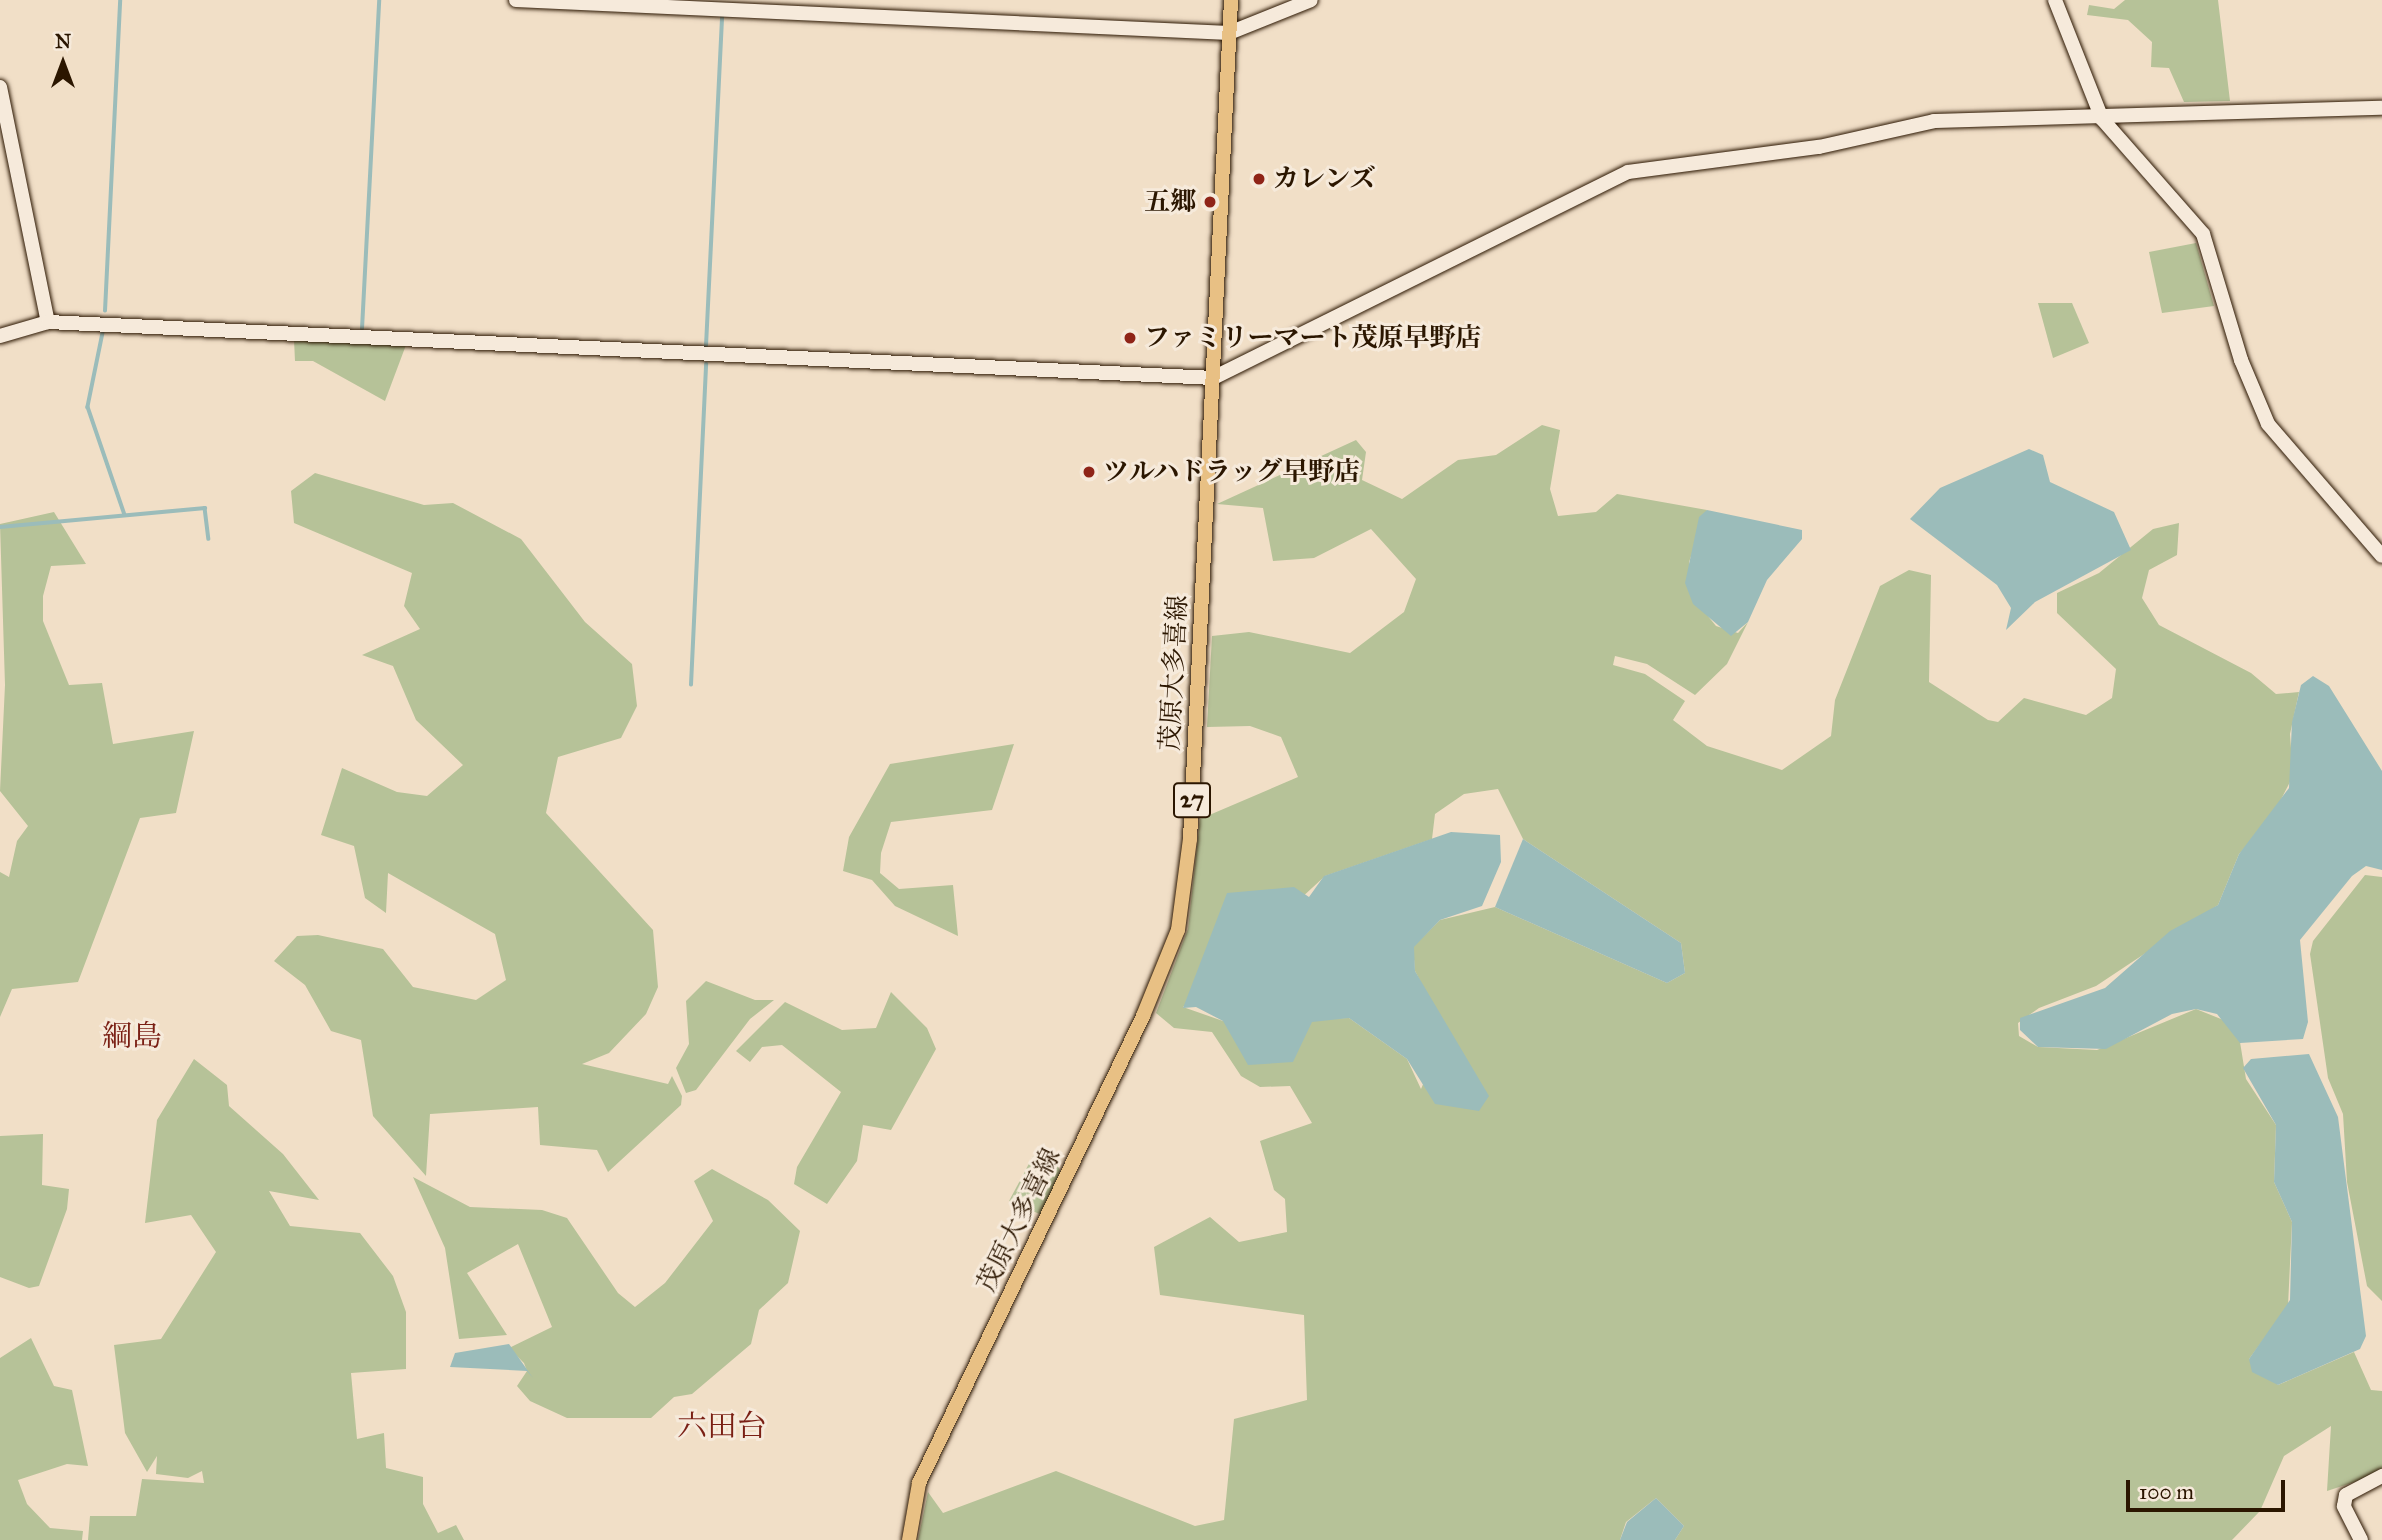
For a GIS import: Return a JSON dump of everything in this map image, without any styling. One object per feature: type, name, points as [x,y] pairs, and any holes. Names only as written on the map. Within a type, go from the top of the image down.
[{"type":"main road","name":"茂原大多喜線","points":[[909,1540],[919,1483],[1126,1053],[1178,930],[1190,839],[1231,0]]},
{"type":"street","points":[[516,0],[1229,33],[1311,0]]},
{"type":"street","points":[[2055,0],[2102,119],[2203,234],[2241,360],[2268,424],[2382,556]]},
{"type":"street","points":[[0,87],[48,322]]},
{"type":"street","points":[[0,336],[48,322],[1213,378],[1628,172],[1819,147],[1934,121],[2102,119],[2382,108]]},
{"type":"street","points":[[2361,1540],[2344,1506],[2346,1494],[2382,1476]]},
{"type":"green space","points":[[2125,0],[2218,0],[2230,101],[2184,102],[2169,68],[2151,67],[2152,42],[2128,20],[2087,15],[2089,5],[2114,9]]},
{"type":"green space","points":[[2196,243],[2214,306],[2162,313],[2149,252]]},
{"type":"green space","points":[[2038,303],[2072,303],[2089,343],[2053,358]]},
{"type":"green space","points":[[294,340],[406,345],[385,401],[313,361],[295,361]]},
{"type":"green space","points":[[1542,425],[1560,430],[1550,489],[1558,516],[1596,512],[1617,494],[1707,510],[1689,562],[1703,610],[1716,626],[1738,633],[1748,622],[1727,664],[1695,695],[1647,664],[1615,656],[1613,665],[1645,674],[1685,701],[1673,720],[1707,746],[1782,770],[1831,736],[1835,700],[1880,586],[1909,570],[1931,575],[1929,682],[1988,720],[1998,722],[2024,698],[2086,715],[2112,698],[2116,669],[2057,613],[2057,593],[2099,573],[2153,529],[2179,523],[2177,555],[2149,570],[2142,598],[2159,625],[2251,673],[2276,694],[2299,692],[2290,734],[2293,776],[2272,817],[2239,854],[2218,905],[2096,986],[2039,1008],[2018,1023],[2019,1036],[2038,1047],[2097,1050],[2196,1009],[2226,1021],[2240,1042],[2246,1079],[2276,1125],[2274,1182],[2292,1222],[2288,1306],[2249,1359],[2278,1385],[2354,1352],[2371,1390],[2382,1391],[2382,1473],[2327,1491],[2331,1426],[2284,1456],[2260,1511],[2232,1540],[1675,1540],[1684,1526],[1656,1498],[1626,1522],[1620,1540],[918,1540],[928,1492],[943,1513],[1056,1471],[1195,1526],[1224,1520],[1234,1419],[1307,1400],[1304,1315],[1160,1295],[1154,1247],[1210,1217],[1239,1242],[1287,1232],[1285,1199],[1274,1190],[1260,1141],[1312,1123],[1290,1086],[1260,1087],[1241,1076],[1212,1032],[1174,1028],[1156,1013],[1188,929],[1200,819],[1298,777],[1281,737],[1250,726],[1207,727],[1212,636],[1249,632],[1350,653],[1404,612],[1416,579],[1371,529],[1314,558],[1273,561],[1263,508],[1217,504],[1356,440],[1366,452],[1362,480],[1402,499],[1458,460],[1496,455]],"holes":[[[1498,789],[1523,839],[1681,943],[1685,973],[1667,983],[1495,907],[1440,920],[1413,947],[1415,971],[1446,1030],[1421,1089],[1407,1059],[1349,1018],[1223,1021],[1183,1007],[1325,876],[1432,839],[1435,814],[1464,794]]]},
{"type":"green space","points":[[315,473],[424,505],[453,503],[521,539],[585,622],[632,664],[637,706],[621,738],[558,757],[546,813],[653,930],[658,987],[646,1014],[609,1053],[582,1064],[668,1084],[672,1076],[682,1096],[681,1105],[608,1172],[597,1150],[540,1145],[538,1107],[430,1114],[426,1176],[373,1116],[361,1040],[331,1031],[305,985],[274,961],[297,936],[318,935],[383,949],[413,987],[476,1000],[506,980],[495,934],[388,873],[386,913],[365,898],[354,846],[321,835],[342,768],[397,792],[427,796],[463,765],[416,720],[393,666],[362,655],[420,629],[404,606],[412,573],[294,523],[291,491]]},
{"type":"green space","points":[[54,512],[86,564],[51,566],[43,596],[43,621],[69,685],[102,683],[113,744],[194,731],[176,813],[140,818],[78,982],[12,989],[0,1017],[0,872],[9,877],[17,841],[28,826],[0,791],[5,685],[0,524]]},
{"type":"green space","points":[[1014,744],[992,810],[891,822],[881,853],[880,873],[899,889],[953,885],[958,936],[895,906],[872,880],[843,871],[849,837],[890,764]]},
{"type":"green space","points":[[2365,875],[2382,877],[2382,1301],[2367,1286],[2347,1182],[2343,1114],[2328,1078],[2310,954],[2313,941]]},
{"type":"green space","points":[[706,981],[755,1000],[774,1000],[750,1019],[696,1090],[686,1093],[676,1068],[689,1044],[686,1001]]},
{"type":"green space","points":[[891,992],[927,1028],[936,1049],[891,1130],[863,1125],[857,1161],[827,1204],[794,1184],[797,1167],[841,1092],[782,1045],[762,1047],[750,1062],[736,1051],[785,1002],[842,1030],[876,1028]]},
{"type":"green space","points":[[194,1059],[227,1085],[229,1106],[283,1154],[319,1200],[269,1191],[290,1226],[360,1233],[393,1276],[406,1312],[406,1369],[351,1373],[357,1439],[384,1433],[386,1468],[423,1477],[423,1504],[438,1533],[456,1525],[464,1540],[88,1540],[90,1516],[136,1516],[142,1479],[204,1483],[202,1471],[188,1478],[156,1474],[157,1456],[147,1472],[125,1433],[114,1345],[161,1339],[216,1252],[191,1215],[145,1223],[157,1120]]},
{"type":"green space","points":[[43,1134],[42,1185],[69,1189],[67,1209],[39,1286],[29,1288],[0,1277],[0,1136]]},
{"type":"green space","points":[[1033,1156],[1058,1166],[1062,1175],[1042,1215],[1009,1201]]},
{"type":"green space","points":[[712,1169],[768,1200],[800,1231],[788,1283],[759,1310],[751,1344],[692,1394],[674,1397],[651,1418],[567,1418],[530,1401],[517,1386],[527,1371],[524,1363],[509,1348],[552,1327],[518,1244],[467,1273],[507,1335],[459,1339],[445,1248],[413,1177],[470,1207],[542,1210],[567,1218],[618,1293],[635,1307],[665,1283],[713,1221],[694,1181]]},
{"type":"green space","points":[[31,1338],[54,1386],[72,1390],[88,1466],[67,1464],[18,1480],[27,1504],[50,1528],[83,1531],[82,1540],[0,1540],[0,1358]]},
{"type":"water","points":[[2029,449],[2043,455],[2050,482],[2114,512],[2131,550],[2035,602],[2006,630],[2011,608],[1997,585],[1910,519],[1940,488]]},
{"type":"water","points":[[1707,510],[1802,530],[1802,539],[1767,580],[1748,622],[1731,636],[1693,604],[1685,583],[1699,517]]},
{"type":"water","points":[[2313,676],[2329,686],[2382,771],[2382,870],[2366,866],[2352,876],[2300,940],[2308,1022],[2303,1039],[2240,1043],[2217,1014],[2196,1009],[2172,1014],[2106,1049],[2038,1047],[2020,1030],[2020,1018],[2105,988],[2170,931],[2218,905],[2239,854],[2289,788],[2292,722],[2301,685]]},
{"type":"water","points":[[1451,832],[1500,835],[1501,862],[1482,906],[1440,920],[1414,947],[1415,971],[1489,1096],[1479,1111],[1435,1104],[1407,1059],[1349,1018],[1312,1022],[1293,1062],[1248,1065],[1223,1021],[1196,1007],[1183,1008],[1227,893],[1294,887],[1309,897],[1324,876]]},
{"type":"water","points":[[1523,839],[1681,943],[1685,973],[1667,983],[1495,907]]},
{"type":"water","points":[[2309,1054],[2338,1117],[2366,1336],[2360,1349],[2278,1385],[2252,1372],[2249,1359],[2290,1300],[2292,1222],[2274,1182],[2276,1125],[2243,1068],[2251,1059]]},
{"type":"water","points":[[509,1344],[533,1378],[527,1371],[450,1367],[455,1353]]},
{"type":"water","points":[[1656,1498],[1684,1526],[1675,1540],[1620,1540],[1627,1522]]},
{"type":"waterway","points":[[105,311],[120,0]]},
{"type":"waterway","points":[[362,329],[379,0]]},
{"type":"waterway","points":[[706,346],[722,15]]},
{"type":"waterway","points":[[103,333],[88,407],[125,515]]},
{"type":"waterway","points":[[691,685],[706,364]]},
{"type":"waterway","points":[[0,527],[205,508],[209,539]]},
{"type":"place","name":"カレンズ","points":[[1259,179]]},
{"type":"place","name":"五郷","points":[[1210,202]]},
{"type":"place","name":"ファミリーマート茂原早野店","points":[[1130,338]]},
{"type":"place","name":"ツルハドラッグ早野店","points":[[1089,472]]},
{"type":"district","name":"綱島","points":[[132,1036]]},
{"type":"district","name":"六田台","points":[[722,1426]]}]
